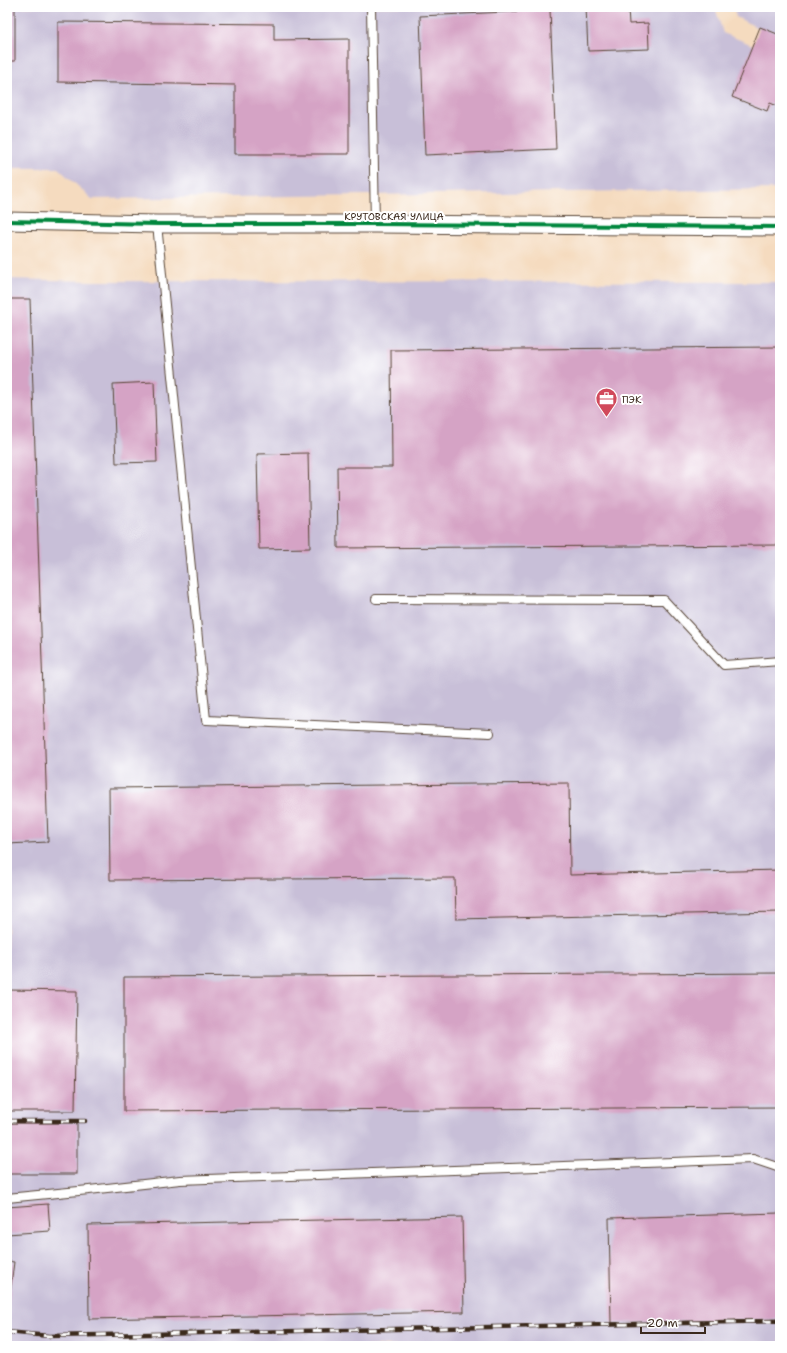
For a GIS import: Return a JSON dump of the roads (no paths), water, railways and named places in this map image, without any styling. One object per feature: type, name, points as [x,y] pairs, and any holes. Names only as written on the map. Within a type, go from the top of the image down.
[{"type":"street","name":"КРУТОВСКАЯ УЛИЦА","points":[[7,221],[156,224],[780,227]]},
{"type":"lane","points":[[371,7],[375,224]]},
{"type":"lane","points":[[156,224],[206,720],[490,733]]},
{"type":"lane","points":[[376,599],[664,600],[724,665],[780,661]]},
{"type":"lane","points":[[7,1198],[180,1180],[753,1158],[780,1168]]},
{"type":"railway","points":[[7,1121],[85,1121]]},
{"type":"railway","points":[[7,1332],[49,1336],[780,1321]]},
{"type":"place","name":"ПЭК","points":[[607,418]]}]
